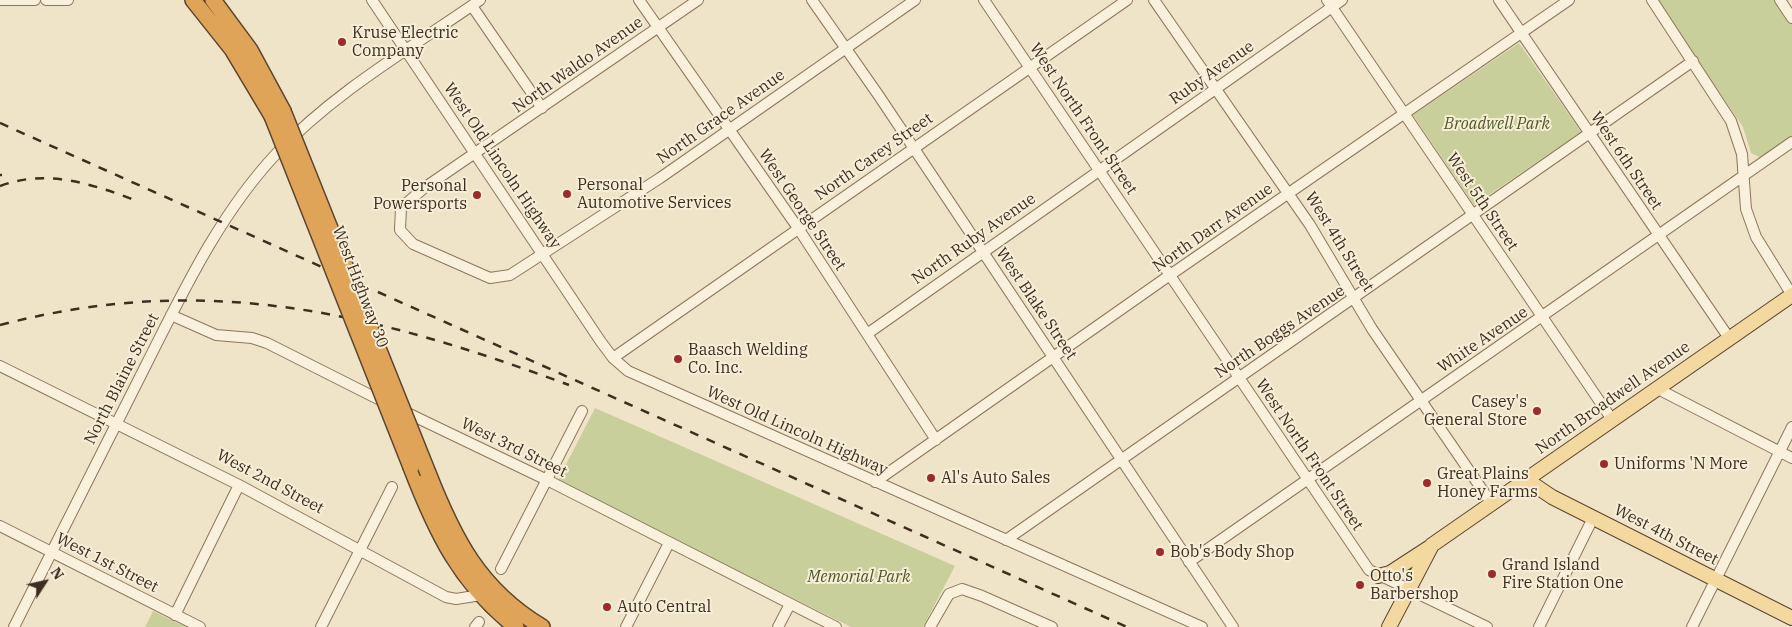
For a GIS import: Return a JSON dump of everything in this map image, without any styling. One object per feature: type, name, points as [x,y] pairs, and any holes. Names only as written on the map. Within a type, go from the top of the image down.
[{"type":"highway","name":"West Highway 30","points":[[192,0],[232,49],[277,113],[411,467],[446,548],[487,591]]},
{"type":"highway","name":"West Highway 30","points":[[213,0],[250,50],[428,474],[457,540],[487,591]]},
{"type":"highway","points":[[487,591],[516,627]]},
{"type":"highway","points":[[487,591],[542,627]]},
{"type":"main road","name":"North Broadwell Avenue","points":[[1389,627],[1432,545],[1792,295]]},
{"type":"main road","name":"West 4th Street","points":[[1527,480],[1552,497],[1792,618]]},
{"type":"main road","points":[[1378,576],[1390,573],[1432,545]]},
{"type":"street","points":[[0,0],[35,0]]},
{"type":"street","points":[[46,0],[68,0]]},
{"type":"street","name":"West Old Lincoln Highway","points":[[372,0],[614,358],[637,377],[1202,627]]},
{"type":"street","name":"West George Street","points":[[639,0],[798,228],[936,440]]},
{"type":"street","name":"North Waldo Avenue","points":[[498,277],[490,278],[412,244],[400,230],[401,208],[424,188],[698,0]]},
{"type":"street","name":"West Blake Street","points":[[812,0],[914,148],[1233,627]]},
{"type":"street","name":"North Grace Avenue","points":[[498,277],[510,275],[543,255],[729,130],[915,0]]},
{"type":"street","name":"West North Front Street","points":[[984,0],[1307,480],[1370,570],[1378,576],[1487,627]]},
{"type":"street","name":"North Carey Street","points":[[614,358],[1127,0]]},
{"type":"street","name":"West 4th Street","points":[[1154,0],[1310,225],[1354,300],[1420,401],[1492,504]]},
{"type":"street","name":"Ruby Avenue","points":[[1099,170],[1214,89],[1329,4],[1342,0]]},
{"type":"street","name":"West 6th Street","points":[[1499,0],[1729,338]]},
{"type":"street","name":"North Darr Avenue","points":[[875,482],[1170,275],[1569,0]]},
{"type":"street","points":[[1652,0],[1694,61],[1731,121],[1742,154],[1746,209],[1756,237],[1792,295]]},
{"type":"street","points":[[1780,0],[1792,18]]},
{"type":"street","points":[[476,3],[542,108]]},
{"type":"street","name":"North Blaine Street","points":[[14,627],[172,315],[222,223],[254,179],[304,127],[406,51],[476,3]]},
{"type":"street","name":"West 5th Street","points":[[1329,4],[1613,421]]},
{"type":"street","name":"North Boggs Avenue","points":[[1006,540],[1354,300],[1694,61]]},
{"type":"street","name":"White Avenue","points":[[1189,562],[1542,318],[1792,142]]},
{"type":"street","name":"North Ruby Avenue","points":[[867,334],[1099,170]]},
{"type":"street","name":"West 3rd Street","points":[[172,315],[216,335],[252,338],[267,343],[547,480],[836,627]]},
{"type":"street","name":"West 2nd Street","points":[[0,366],[239,485],[360,550],[373,560],[451,599],[487,591]]},
{"type":"street","points":[[1658,389],[1792,458]]},
{"type":"street","points":[[501,569],[582,411]]},
{"type":"street","points":[[1692,627],[1781,453],[1792,427]]},
{"type":"street","points":[[175,615],[239,485]]},
{"type":"street","points":[[321,627],[392,486]]},
{"type":"street","points":[[1539,627],[1593,518]]},
{"type":"street","name":"West 1st Street","points":[[0,526],[200,627]]},
{"type":"street","points":[[626,627],[669,543]]},
{"type":"street","points":[[930,627],[948,594],[962,589],[1052,627]]},
{"type":"street","points":[[778,627],[790,604]]},
{"type":"green space","points":[[1656,0],[1774,0],[1792,25],[1792,137],[1761,158],[1751,153],[1743,127]]},
{"type":"green space","name":"Broadwell Park","points":[[1519,43],[1581,132],[1474,205],[1413,115]]},
{"type":"green space","name":"Memorial Park","points":[[595,408],[955,566],[923,627],[851,627],[557,482]]},
{"type":"green space","points":[[153,611],[186,627],[145,627]]},
{"type":"railway","points":[[0,123],[1127,627]]},
{"type":"railway","points":[[0,186],[17,181],[50,178],[83,183],[132,199]]},
{"type":"railway","points":[[0,325],[76,309],[149,301],[220,301],[289,308],[358,320],[427,338],[569,385]]},
{"type":"place","name":"Kruse Electric Company","points":[[342,42]]},
{"type":"place","name":"Personal Automotive Services","points":[[567,194]]},
{"type":"place","name":"Personal Powersports","points":[[477,195]]},
{"type":"place","name":"Baasch Welding Co. Inc.","points":[[678,359]]},
{"type":"place","name":"Casey's General Store","points":[[1537,411]]},
{"type":"place","name":"Uniforms 'N More","points":[[1604,464]]},
{"type":"place","name":"Al's Auto Sales","points":[[931,478]]},
{"type":"place","name":"Great Plains Honey Farms","points":[[1427,483]]},
{"type":"place","name":"Bob's Body Shop","points":[[1160,552]]},
{"type":"place","name":"Grand Island Fire Station One","points":[[1492,574]]},
{"type":"place","name":"Otto's Barbershop","points":[[1360,585]]},
{"type":"place","name":"Auto Central","points":[[607,607]]}]
